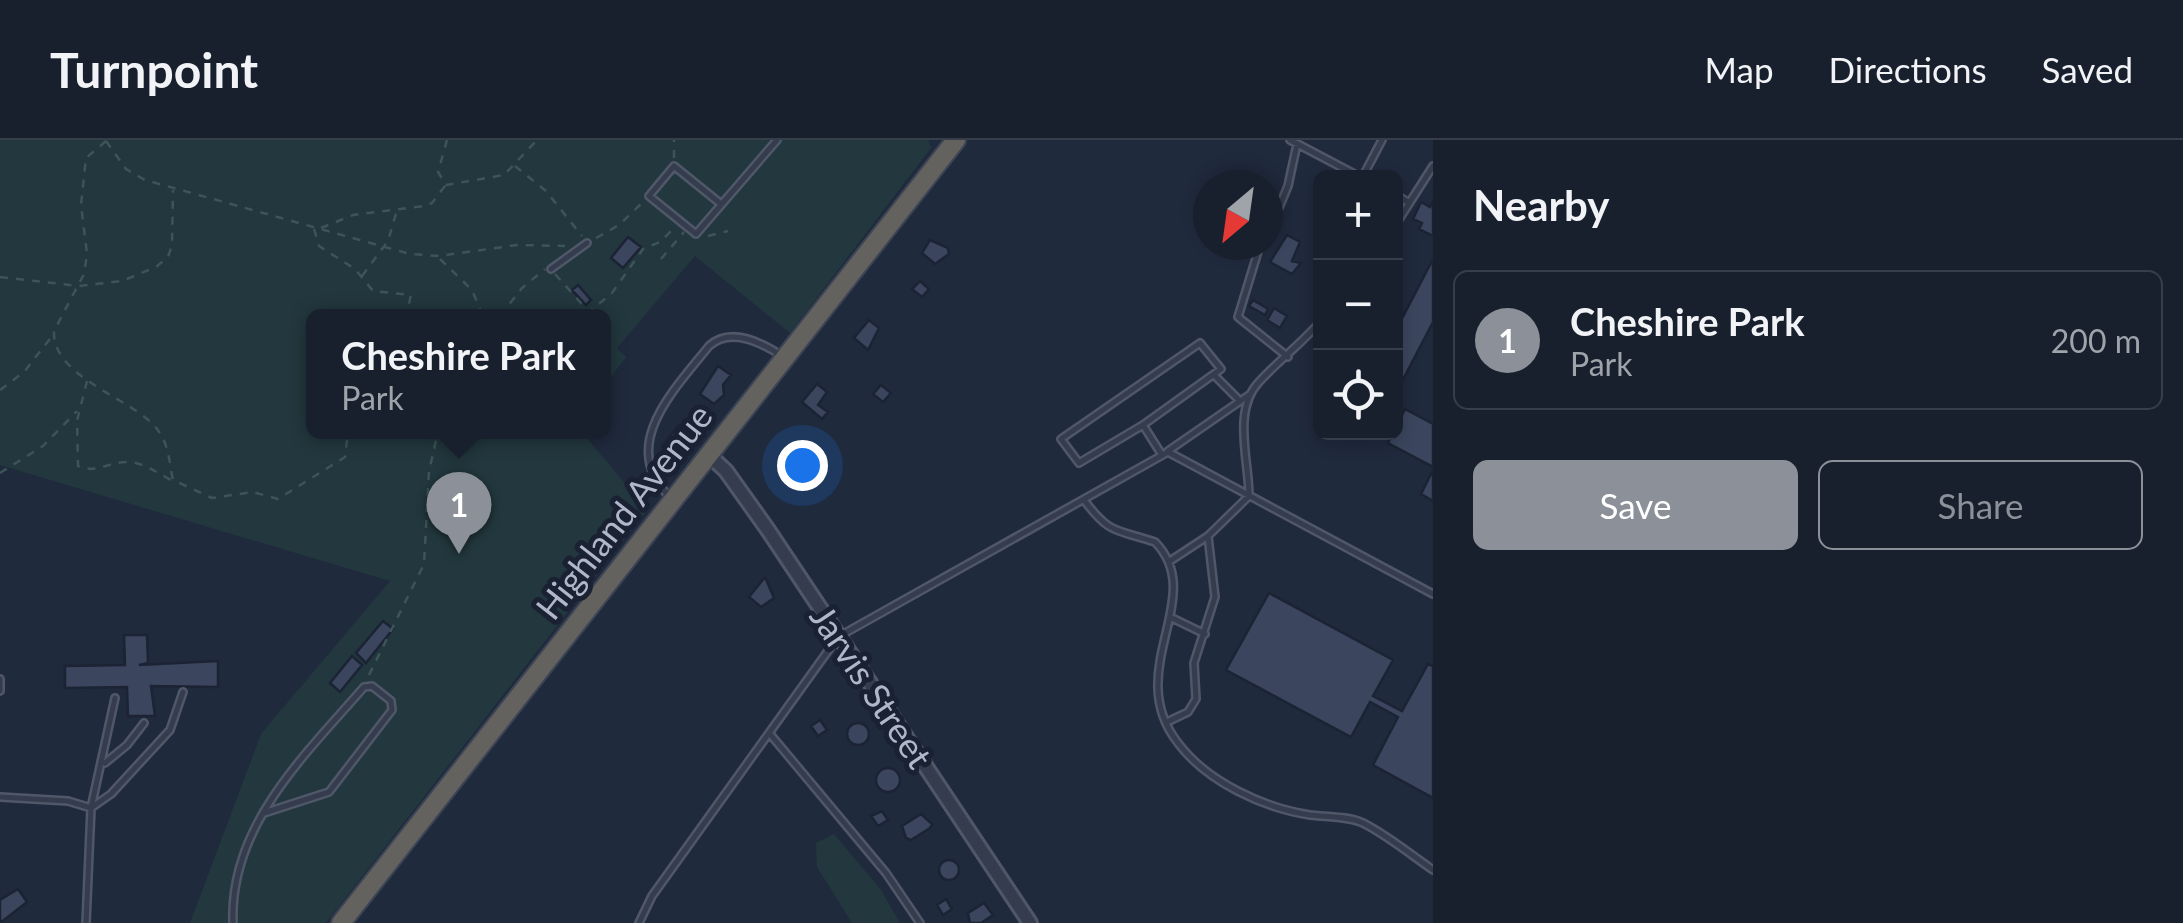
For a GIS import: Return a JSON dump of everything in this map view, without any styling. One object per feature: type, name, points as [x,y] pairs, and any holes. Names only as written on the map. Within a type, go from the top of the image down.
[{"type":"highway","name":"Highland Avenue","points":[[341,923],[956,140]]},
{"type":"street","name":"Jarvis Street","points":[[709,455],[734,482],[1030,923]]},
{"type":"lane","points":[[720,204],[674,166],[649,196],[698,231],[777,140]]},
{"type":"lane","points":[[1283,198],[1294,142],[1362,178],[1380,141]]},
{"type":"lane","points":[[1403,211],[1433,166]]},
{"type":"lane","points":[[1403,199],[1408,202]]},
{"type":"lane","points":[[551,268],[587,243]]},
{"type":"lane","points":[[1255,260],[1238,318],[1288,357]]},
{"type":"lane","points":[[639,923],[652,896],[838,637],[1165,453],[1252,393],[1313,330]]},
{"type":"lane","points":[[674,500],[649,470],[644,452],[664,408],[700,356],[718,338],[728,336],[757,342],[784,358]]},
{"type":"lane","points":[[1200,343],[1221,369],[1143,425],[1079,463],[1061,438],[1200,343]]},
{"type":"lane","points":[[1214,374],[1240,401]]},
{"type":"lane","points":[[1170,561],[1208,536],[1249,496],[1245,421],[1252,393]]},
{"type":"lane","points":[[1143,425],[1165,453],[1433,594]]},
{"type":"lane","points":[[1084,500],[1103,526],[1115,534],[1155,542],[1170,561],[1175,599],[1156,673],[1158,705],[1178,744],[1202,765],[1266,807],[1360,821],[1433,870]]},
{"type":"lane","points":[[1167,722],[1194,705],[1194,663],[1215,597],[1208,536]]},
{"type":"lane","points":[[1170,617],[1205,634]]},
{"type":"lane","points":[[0,679],[0,691]]},
{"type":"lane","points":[[233,923],[240,868],[264,813],[296,764],[368,686],[391,700],[392,710],[334,787],[264,813]]},
{"type":"lane","points":[[91,808],[111,794],[170,730],[183,692]]},
{"type":"lane","points":[[86,923],[91,808],[115,698]]},
{"type":"lane","points":[[103,765],[127,746],[144,723]]},
{"type":"lane","points":[[770,734],[886,873],[920,923]]},
{"type":"lane","points":[[0,797],[68,801],[91,808]]},
{"type":"path","points":[[0,390],[24,372],[53,335],[79,286],[87,254],[80,205],[86,158],[106,140],[134,175],[382,248],[439,256],[518,245],[587,243],[619,225],[649,196]]},
{"type":"path","points":[[446,184],[438,172],[447,140]]},
{"type":"path","points":[[320,229],[340,218],[432,203],[446,184],[497,178],[514,166],[537,140]]},
{"type":"path","points":[[674,140],[674,166]]},
{"type":"path","points":[[514,166],[546,191],[587,243]]},
{"type":"path","points":[[0,277],[79,286],[122,281],[168,257],[174,188]]},
{"type":"path","points":[[362,276],[382,248],[397,209]]},
{"type":"path","points":[[593,309],[612,293],[643,249],[660,242],[680,221]]},
{"type":"path","points":[[662,259],[688,227]]},
{"type":"path","points":[[314,228],[319,246],[362,276],[379,294],[411,296],[408,309]]},
{"type":"path","points":[[698,231],[716,236],[728,231]]},
{"type":"path","points":[[439,256],[446,268],[472,290],[480,308]]},
{"type":"path","points":[[506,309],[540,269],[551,268],[586,309]]},
{"type":"path","points":[[53,335],[62,356],[88,380],[153,424],[165,441],[173,480]]},
{"type":"path","points":[[88,380],[78,410],[78,466],[91,470],[115,463],[140,464],[212,498],[226,499],[253,492],[278,499],[288,496],[303,480],[345,457],[347,439]]},
{"type":"path","points":[[0,473],[43,446],[78,410]]},
{"type":"path","points":[[368,686],[370,670],[424,564],[429,471],[436,439]]},
{"type":"green space","points":[[0,140],[928,140],[931,148],[790,333],[695,256],[617,348],[626,357],[611,377],[611,309],[306,309],[306,439],[588,439],[647,510],[326,923],[190,923],[261,734],[390,581],[0,465]]},
{"type":"green space","points":[[834,834],[881,890],[900,923],[852,923],[817,867],[816,843]]},
{"type":"building","points":[[1421,202],[1430,207],[1433,202],[1433,236],[1419,229],[1422,223],[1413,219]]},
{"type":"building","points":[[1287,235],[1300,242],[1292,261],[1301,263],[1292,274],[1270,262],[1283,260]]},
{"type":"building","points":[[628,237],[641,247],[623,268],[611,258]]},
{"type":"building","points":[[930,240],[948,248],[949,254],[935,264],[922,253]]},
{"type":"building","points":[[1433,259],[1433,322],[1403,380],[1403,317]]},
{"type":"building","points":[[920,281],[929,289],[922,297],[912,289]]},
{"type":"building","points":[[578,285],[591,300],[586,305],[572,290]]},
{"type":"building","points":[[1253,300],[1268,309],[1265,315],[1249,306]]},
{"type":"building","points":[[1274,308],[1287,316],[1280,328],[1267,320]]},
{"type":"building","points":[[869,320],[879,328],[868,350],[854,338]]},
{"type":"building","points":[[718,366],[731,375],[723,385],[724,395],[714,404],[700,394]]},
{"type":"building","points":[[817,384],[827,392],[818,405],[828,412],[822,419],[802,402]]},
{"type":"building","points":[[881,385],[891,393],[883,402],[873,394]]},
{"type":"building","points":[[1405,409],[1433,424],[1433,467],[1388,443],[1403,440]]},
{"type":"building","points":[[679,425],[690,439],[686,445],[689,448],[676,458],[662,446]]},
{"type":"building","points":[[1433,470],[1433,501],[1421,494]]},
{"type":"building","points":[[765,577],[774,598],[761,607],[749,597]]},
{"type":"building","points":[[1269,593],[1393,660],[1373,696],[1402,711],[1428,664],[1433,666],[1433,798],[1373,765],[1398,717],[1370,702],[1351,737],[1226,670]]},
{"type":"building","points":[[383,621],[393,629],[366,663],[356,653]]},
{"type":"building","points":[[124,635],[147,635],[148,663],[139,665],[218,661],[218,687],[151,686],[155,716],[128,716],[127,687],[65,688],[65,666],[125,665]]},
{"type":"building","points":[[352,656],[362,665],[340,692],[330,683]]},
{"type":"building","points":[[820,720],[827,730],[818,736],[811,726]]},
{"type":"building","points":[[858,723],[866,726],[866,742],[858,745],[850,742],[847,734],[850,726]]},
{"type":"building","points":[[888,768],[900,780],[888,792],[876,780]]},
{"type":"building","points":[[882,811],[888,820],[878,826],[871,816]]},
{"type":"building","points":[[921,814],[932,824],[930,828],[911,840],[906,838],[902,826]]},
{"type":"building","points":[[949,860],[959,870],[949,880],[939,870]]},
{"type":"building","points":[[18,889],[27,902],[0,923],[0,900]]},
{"type":"building","points":[[946,899],[952,909],[943,915],[937,905]]},
{"type":"building","points":[[984,903],[993,915],[981,923],[970,923],[968,913]]},
{"type":"place","name":"Cheshire Park","points":[[459,554]]}]
